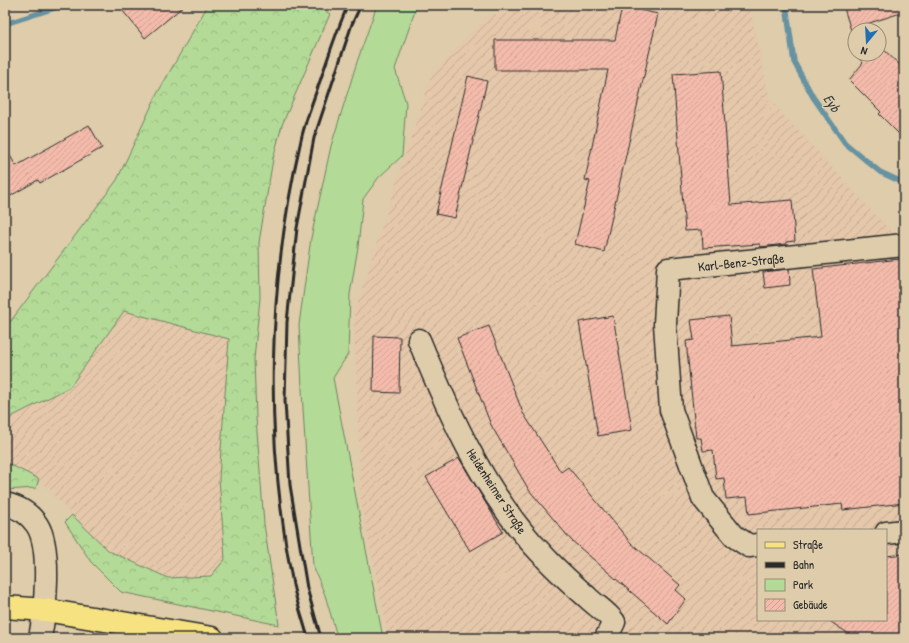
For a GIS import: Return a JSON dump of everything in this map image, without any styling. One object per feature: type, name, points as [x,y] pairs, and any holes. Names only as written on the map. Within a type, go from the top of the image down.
[{"type":"main road","points":[[5,607],[45,610],[212,638]]},
{"type":"street","name":"Karl-Benz-Straße","points":[[757,545],[749,546],[734,536],[704,498],[671,410],[665,324],[668,269],[904,245]]},
{"type":"street","name":"Heidenheimer Straße","points":[[419,340],[457,427],[489,483],[516,524],[540,553],[573,585],[609,615],[614,622],[606,638]]},
{"type":"street","points":[[5,504],[19,507],[38,526],[43,546],[46,581],[45,610],[40,638]]},
{"type":"street","points":[[887,532],[904,531]]},
{"type":"shaded area","points":[[541,5],[749,5],[770,100],[891,232],[904,230],[904,638],[389,638],[361,502],[354,313],[431,76],[488,16]]},
{"type":"shaded area","points":[[124,311],[229,339],[219,478],[225,559],[211,576],[168,578],[109,551],[72,515],[39,479],[5,462],[5,420],[70,387]]},
{"type":"green space","points":[[208,5],[315,5],[330,14],[282,125],[273,159],[259,242],[260,298],[254,359],[256,418],[264,524],[279,625],[121,592],[91,562],[65,522],[72,515],[109,551],[168,578],[211,576],[225,559],[219,478],[229,339],[124,311],[70,387],[5,420],[5,325],[10,322],[117,180],[157,94]]},
{"type":"green space","points":[[377,5],[417,5],[395,69],[406,103],[402,156],[379,177],[363,199],[358,247],[350,294],[348,354],[333,378],[383,638],[350,638],[337,636],[325,595],[313,566],[299,325],[311,238],[331,146],[357,62]]},
{"type":"green space","points":[[5,462],[39,479],[36,488],[5,490]]},
{"type":"building","points":[[118,5],[185,5],[145,38]]},
{"type":"building","points":[[843,5],[904,5],[904,12],[873,22],[848,22]]},
{"type":"building","points":[[622,6],[658,14],[604,252],[575,244],[590,181],[585,180],[608,70],[495,70],[495,40],[615,40]]},
{"type":"building","points":[[887,53],[904,69],[904,139],[879,114],[881,112],[849,80],[863,63],[862,62],[887,62]]},
{"type":"building","points":[[721,71],[731,205],[792,200],[795,241],[786,242],[786,244],[760,247],[760,244],[703,248],[702,230],[685,231],[673,74]]},
{"type":"building","points":[[468,76],[487,81],[455,218],[436,214]]},
{"type":"building","points":[[89,125],[102,148],[40,183],[38,180],[5,199],[5,147],[16,166]]},
{"type":"building","points":[[900,259],[904,293],[904,503],[843,510],[842,504],[749,514],[747,497],[726,499],[724,478],[716,479],[713,450],[703,451],[701,438],[696,438],[686,341],[694,340],[691,320],[729,316],[732,346],[821,337],[813,269]]},
{"type":"building","points":[[789,269],[790,285],[765,288],[763,272]]},
{"type":"building","points":[[613,316],[632,430],[598,436],[579,322]]},
{"type":"building","points":[[489,326],[523,413],[561,472],[568,467],[631,543],[680,585],[676,590],[686,599],[668,624],[571,540],[529,490],[491,425],[457,338]]},
{"type":"building","points":[[374,336],[400,337],[399,393],[373,392]]},
{"type":"building","points":[[459,458],[503,532],[470,551],[426,477]]},
{"type":"building","points":[[904,554],[904,638],[855,638],[830,621],[887,621],[887,556]]},
{"type":"waterway","name":"Eyb","points":[[5,24],[64,5]]},
{"type":"waterway","name":"Eyb","points":[[786,5],[794,62],[813,97],[845,143],[880,172],[904,183]]},
{"type":"railway","points":[[308,638],[293,585],[277,474],[273,362],[276,306],[281,250],[303,131],[332,46],[348,5]]},
{"type":"railway","points":[[321,638],[307,588],[290,485],[285,401],[287,322],[297,228],[314,138],[352,24],[361,5]]}]
